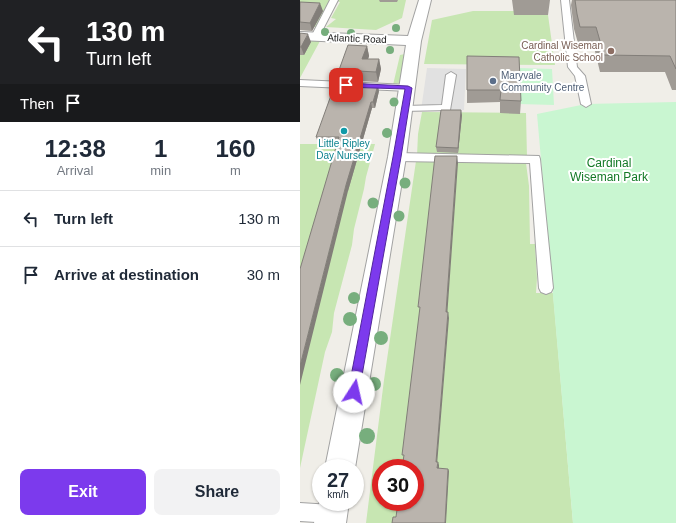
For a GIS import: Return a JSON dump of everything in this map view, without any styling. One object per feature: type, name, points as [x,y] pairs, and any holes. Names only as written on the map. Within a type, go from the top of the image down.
[{"type":"street","points":[[342,459],[397,157],[414,40],[425,0]]},
{"type":"street","name":"Atlantic Road","points":[[300,36],[414,40]]},
{"type":"lane","points":[[315,37],[334,0]]},
{"type":"lane","points":[[565,0],[573,67],[580,76],[586,104]]},
{"type":"lane","points":[[405,109],[447,108],[451,75]]},
{"type":"lane","points":[[300,83],[408,88]]},
{"type":"lane","points":[[397,157],[535,159],[546,288]]},
{"type":"lane","points":[[300,512],[332,513]]},
{"type":"green space","points":[[300,0],[331,0],[316,27],[300,27]]},
{"type":"green space","points":[[406,0],[402,18],[376,30],[326,27],[336,19],[331,18],[340,2],[336,1]]},
{"type":"green space","points":[[473,11],[514,11],[514,15],[548,15],[555,65],[424,64],[432,20]]},
{"type":"green space","points":[[300,40],[320,41],[300,78]]},
{"type":"green space","points":[[405,54],[400,83],[393,85],[400,55]]},
{"type":"green space","points":[[519,68],[552,69],[554,105],[519,104]]},
{"type":"green space","name":"Cardinal Wiseman Park","points":[[676,102],[676,523],[573,523],[537,114],[586,104]]},
{"type":"green space","points":[[422,112],[526,113],[527,158],[417,156],[418,134]]},
{"type":"green space","points":[[300,144],[375,144],[354,229],[352,245],[334,313],[332,332],[325,352],[300,468]]},
{"type":"green space","points":[[416,161],[526,163],[529,186],[530,244],[535,244],[537,278],[536,293],[553,293],[573,523],[366,523],[372,475],[372,511],[424,511],[424,459],[374,459]]},
{"type":"shaded area","points":[[427,68],[466,69],[464,110],[421,110]]},
{"type":"building","name":"Cardinal Wiseman Catholic School","points":[[575,0],[676,0],[676,69],[670,56],[604,55],[596,27],[580,27]]},
{"type":"building","points":[[300,2],[320,3],[310,23],[300,22]]},
{"type":"building","points":[[300,33],[308,34],[301,47],[300,47]]},
{"type":"building","points":[[348,45],[367,46],[362,59],[379,59],[376,72],[339,70]]},
{"type":"building","points":[[467,56],[519,57],[521,101],[500,100],[501,90],[467,90]]},
{"type":"building","points":[[337,83],[378,85],[373,102],[371,102],[346,185],[300,366],[300,269],[339,137],[316,137],[334,87],[336,87]]},
{"type":"building","points":[[441,110],[461,110],[458,148],[436,147]]},
{"type":"building","points":[[435,156],[457,156],[446,312],[448,312],[436,462],[438,462],[437,468],[448,469],[445,523],[392,523],[393,517],[396,517],[397,511],[424,511],[424,459],[403,459],[404,455],[402,455],[420,307],[418,307]]},
{"type":"place","name":"Cardinal Wiseman Catholic School","points":[[611,51]]},
{"type":"place","name":"Maryvale Community Centre","points":[[493,81]]},
{"type":"place","name":"Little Ripley Day Nursery","points":[[344,131]]},
{"type":"route","points":[[346,85],[408,88],[397,157],[354,392]]}]
